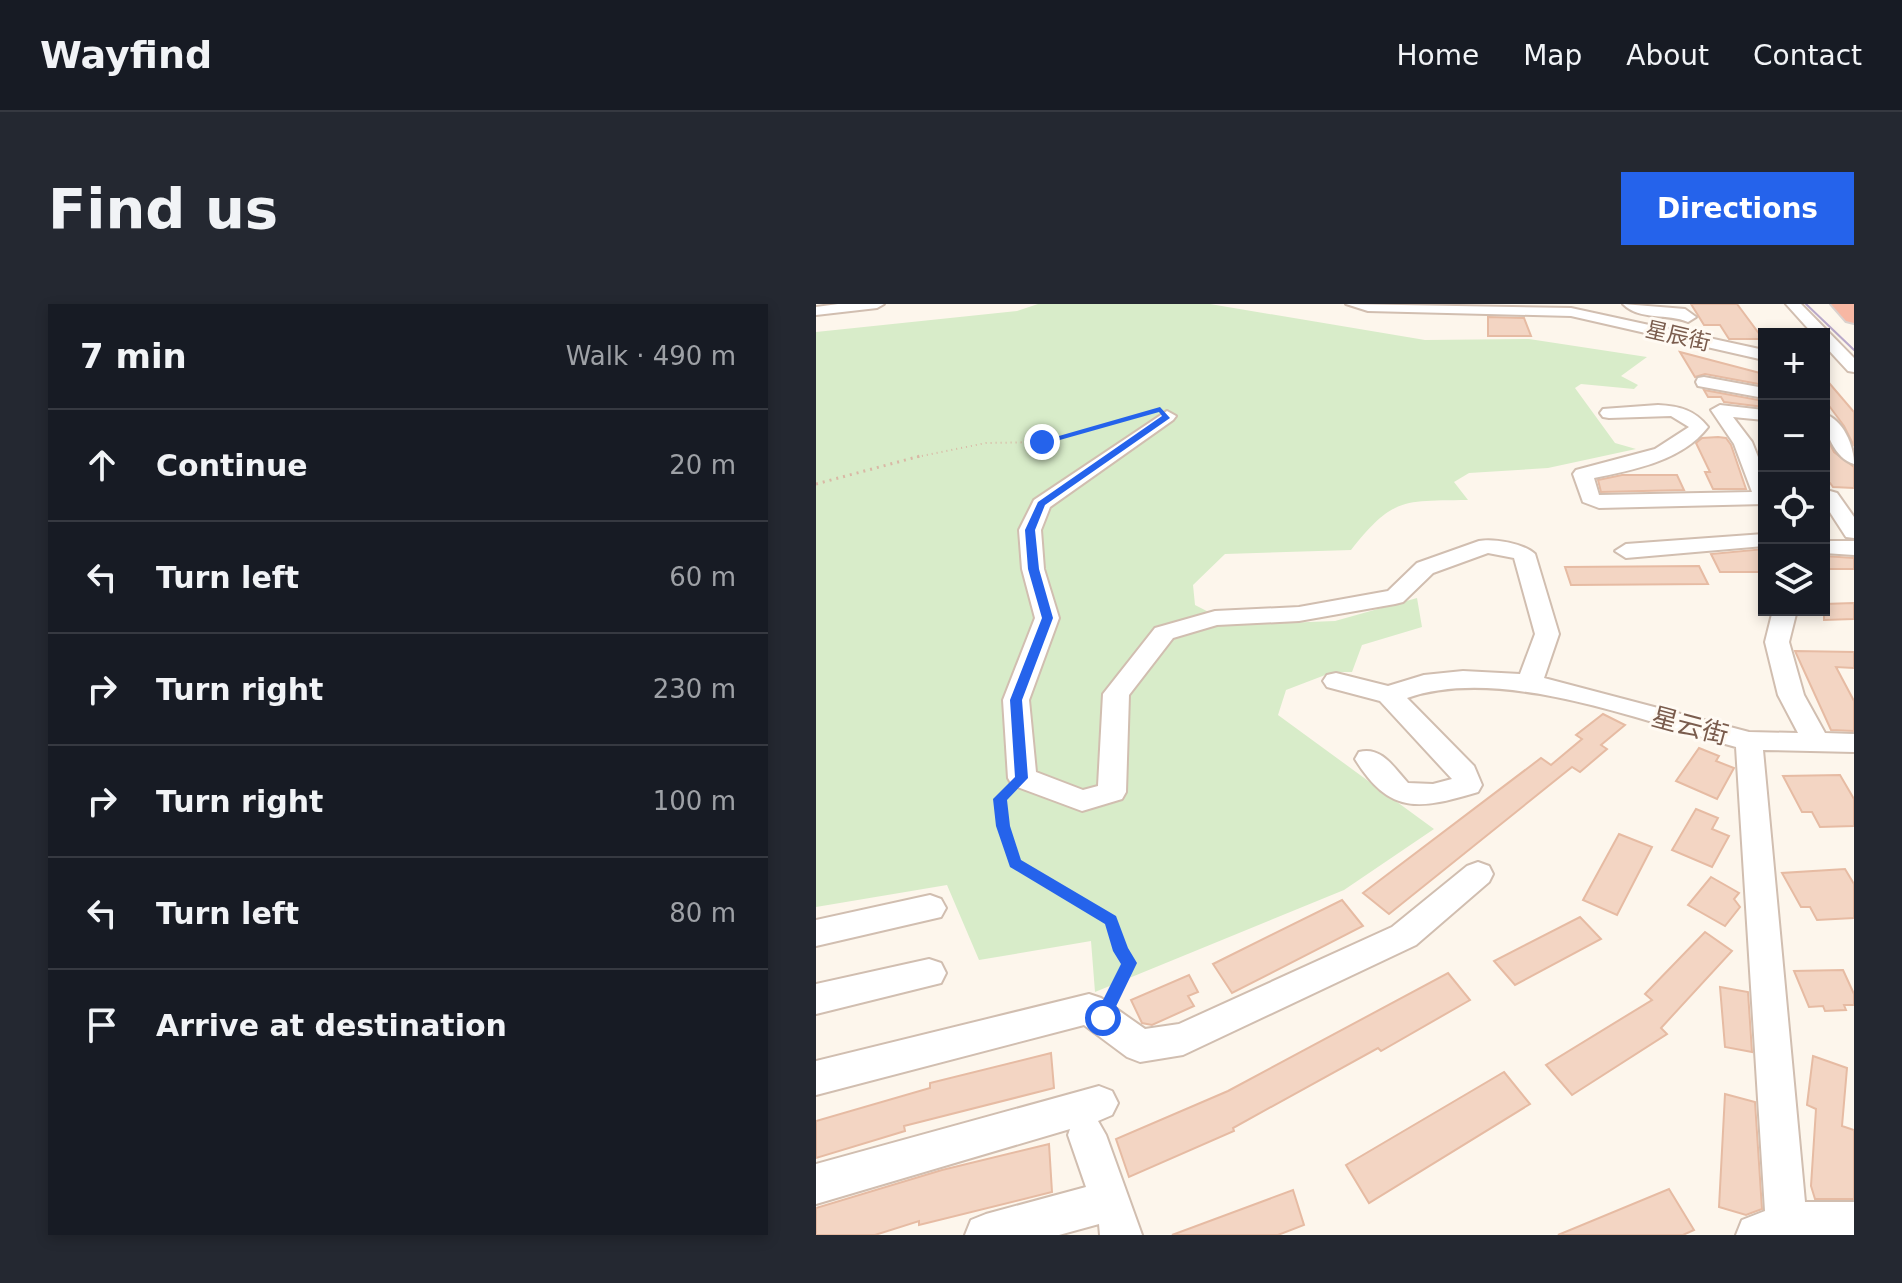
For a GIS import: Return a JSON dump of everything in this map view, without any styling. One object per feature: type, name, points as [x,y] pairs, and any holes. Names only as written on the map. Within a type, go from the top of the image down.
[{"type":"highway","points":[[1842,304],[1854,316]]},
{"type":"street","points":[[827,308],[877,304]]},
{"type":"street","name":"星辰街","points":[[1353,304],[1368,307],[1454,306],[1571,312],[1758,354]]},
{"type":"street","points":[[1630,304],[1639,310],[1659,314],[1685,313],[1688,317]]},
{"type":"street","points":[[1793,304],[1816,328]]},
{"type":"street","points":[[1830,346],[1844,368]]},
{"type":"street","points":[[1704,382],[1758,392]]},
{"type":"street","points":[[1758,414],[1720,410],[1732,431],[1743,442],[1758,482]]},
{"type":"street","points":[[1609,413],[1680,412],[1696,421],[1699,427],[1673,448],[1618,468],[1583,474],[1590,498],[1599,502],[1758,498]]},
{"type":"street","points":[[1167,416],[1041,504],[1030,530],[1033,569],[1047,618],[1016,700],[1022,778],[1082,801],[1112,792],[1116,694],[1164,633],[1215,618],[1299,614],[1395,597],[1425,568],[1487,546],[1524,554],[1547,634],[1530,682]]},
{"type":"street","points":[[1830,427],[1854,458]]},
{"type":"street","points":[[1830,497],[1854,496]]},
{"type":"street","points":[[1830,501],[1854,532]]},
{"type":"street","points":[[1626,551],[1758,540]]},
{"type":"street","points":[[1830,547],[1854,548]]},
{"type":"street","points":[[1784,616],[1777,642],[1791,695],[1816,742]]},
{"type":"street","name":"星云街","points":[[1389,695],[1424,683],[1463,679],[1530,682],[1749,741],[1854,743]]},
{"type":"street","points":[[1336,681],[1389,695],[1464,773],[1468,785],[1433,794],[1401,793],[1369,759]]},
{"type":"street","points":[[1749,741],[1771,1229],[1854,1222]]},
{"type":"street","points":[[816,1078],[1089,1009],[1140,1046],[1183,1039],[1404,936],[1478,874]]},
{"type":"street","points":[[816,933],[930,908]]},
{"type":"street","points":[[816,999],[929,973]]},
{"type":"street","points":[[816,1184],[1093,1119],[1116,1217],[986,1235]]},
{"type":"path","points":[[816,484],[927,454],[986,443],[1042,442],[1160,409],[1167,416]]},
{"type":"path","points":[[1022,778],[1000,799],[1003,826],[1015,863],[1111,920],[1121,951],[1129,963],[1103,1018]]},
{"type":"green space","points":[[1038,304],[1210,304],[1425,340],[1529,339],[1647,357],[1621,376],[1638,385],[1634,389],[1581,384],[1575,388],[1615,443],[1636,449],[1548,468],[1469,473],[1454,482],[1468,500],[1413,502],[1389,511],[1351,550],[1225,554],[1193,585],[1195,605],[1234,625],[1335,621],[1417,598],[1422,627],[1362,645],[1352,672],[1333,672],[1286,690],[1278,715],[1434,829],[1344,890],[1095,992],[1091,941],[979,960],[947,885],[816,907],[816,332],[1017,311]]},
{"type":"building","points":[[1691,304],[1737,304],[1758,332],[1758,339],[1729,339],[1720,325],[1704,325]]},
{"type":"building","points":[[1488,317],[1524,318],[1531,336],[1488,336]]},
{"type":"building","points":[[1680,352],[1758,372],[1758,384],[1705,374],[1695,377]]},
{"type":"building","points":[[1830,384],[1854,412],[1854,446],[1830,407]]},
{"type":"building","points":[[1704,390],[1758,400],[1758,406],[1724,402],[1721,397],[1708,397]]},
{"type":"building","points":[[1702,438],[1726,438],[1731,445],[1746,489],[1713,489],[1705,472],[1710,472],[1696,443]]},
{"type":"building","points":[[1830,444],[1834,452],[1854,467],[1854,488],[1833,487],[1830,483]]},
{"type":"building","points":[[1622,475],[1677,475],[1684,490],[1601,492],[1598,480]]},
{"type":"building","points":[[1758,550],[1758,572],[1720,572],[1711,554]]},
{"type":"building","points":[[1830,556],[1854,558],[1854,569],[1830,569]]},
{"type":"building","points":[[1699,566],[1708,584],[1571,585],[1565,567]]},
{"type":"building","points":[[1854,603],[1854,619],[1824,620],[1824,616],[1830,616],[1830,604]]},
{"type":"building","points":[[1795,651],[1854,652],[1854,668],[1836,667],[1854,701],[1854,731],[1831,730]]},
{"type":"building","points":[[1603,714],[1625,725],[1601,745],[1607,749],[1580,772],[1572,767],[1389,914],[1363,893],[1541,758],[1551,765],[1582,739],[1576,735]]},
{"type":"building","points":[[1699,748],[1719,756],[1716,761],[1734,768],[1717,799],[1676,781]]},
{"type":"building","points":[[1840,775],[1854,799],[1854,826],[1820,827],[1812,812],[1802,812],[1783,776]]},
{"type":"building","points":[[1696,809],[1718,818],[1712,829],[1729,836],[1712,867],[1672,850]]},
{"type":"building","points":[[1619,834],[1652,847],[1617,915],[1583,900]]},
{"type":"building","points":[[1845,869],[1854,884],[1854,918],[1817,920],[1810,907],[1801,907],[1782,873]]},
{"type":"building","points":[[1711,877],[1739,893],[1734,899],[1740,907],[1725,926],[1688,905]]},
{"type":"building","points":[[1342,900],[1363,926],[1232,993],[1213,964]]},
{"type":"building","points":[[1580,917],[1601,939],[1515,985],[1494,961]]},
{"type":"building","points":[[1705,932],[1732,951],[1661,1028],[1667,1034],[1572,1095],[1546,1065],[1652,1000],[1645,994]]},
{"type":"building","points":[[1843,970],[1854,994],[1854,1005],[1844,1005],[1846,1010],[1825,1011],[1823,1006],[1809,1007],[1794,971]]},
{"type":"building","points":[[1448,973],[1470,1000],[1381,1051],[1378,1048],[1233,1128],[1234,1131],[1129,1177],[1116,1139],[1228,1091]]},
{"type":"building","points":[[1189,975],[1198,992],[1188,996],[1194,1006],[1152,1025],[1142,1023],[1131,1000]]},
{"type":"building","points":[[1720,987],[1748,992],[1752,1052],[1725,1047]]},
{"type":"building","points":[[1051,1053],[1054,1088],[904,1126],[905,1131],[816,1158],[816,1121],[930,1088],[930,1083]]},
{"type":"building","points":[[1813,1056],[1847,1068],[1842,1126],[1854,1130],[1854,1199],[1815,1199],[1811,1186],[1816,1109],[1807,1105]]},
{"type":"building","points":[[1504,1072],[1530,1104],[1369,1203],[1346,1165]]},
{"type":"building","points":[[1725,1094],[1755,1102],[1762,1209],[1746,1215],[1719,1207]]},
{"type":"building","points":[[1049,1144],[1052,1192],[919,1225],[919,1221],[875,1235],[816,1235],[816,1208],[942,1170]]},
{"type":"building","points":[[1669,1189],[1694,1230],[1683,1235],[1558,1235]]},
{"type":"building","points":[[1293,1190],[1304,1225],[1278,1235],[1172,1235]]},
{"type":"tram line","points":[[1806,304],[1854,350]]},
{"type":"route","points":[[1042,442],[1160,409],[1167,416],[1041,504],[1030,530],[1033,569],[1047,618],[1016,700],[1022,778],[1000,799],[1003,826],[1015,863],[1111,920],[1121,951],[1129,963],[1103,1018]]}]
